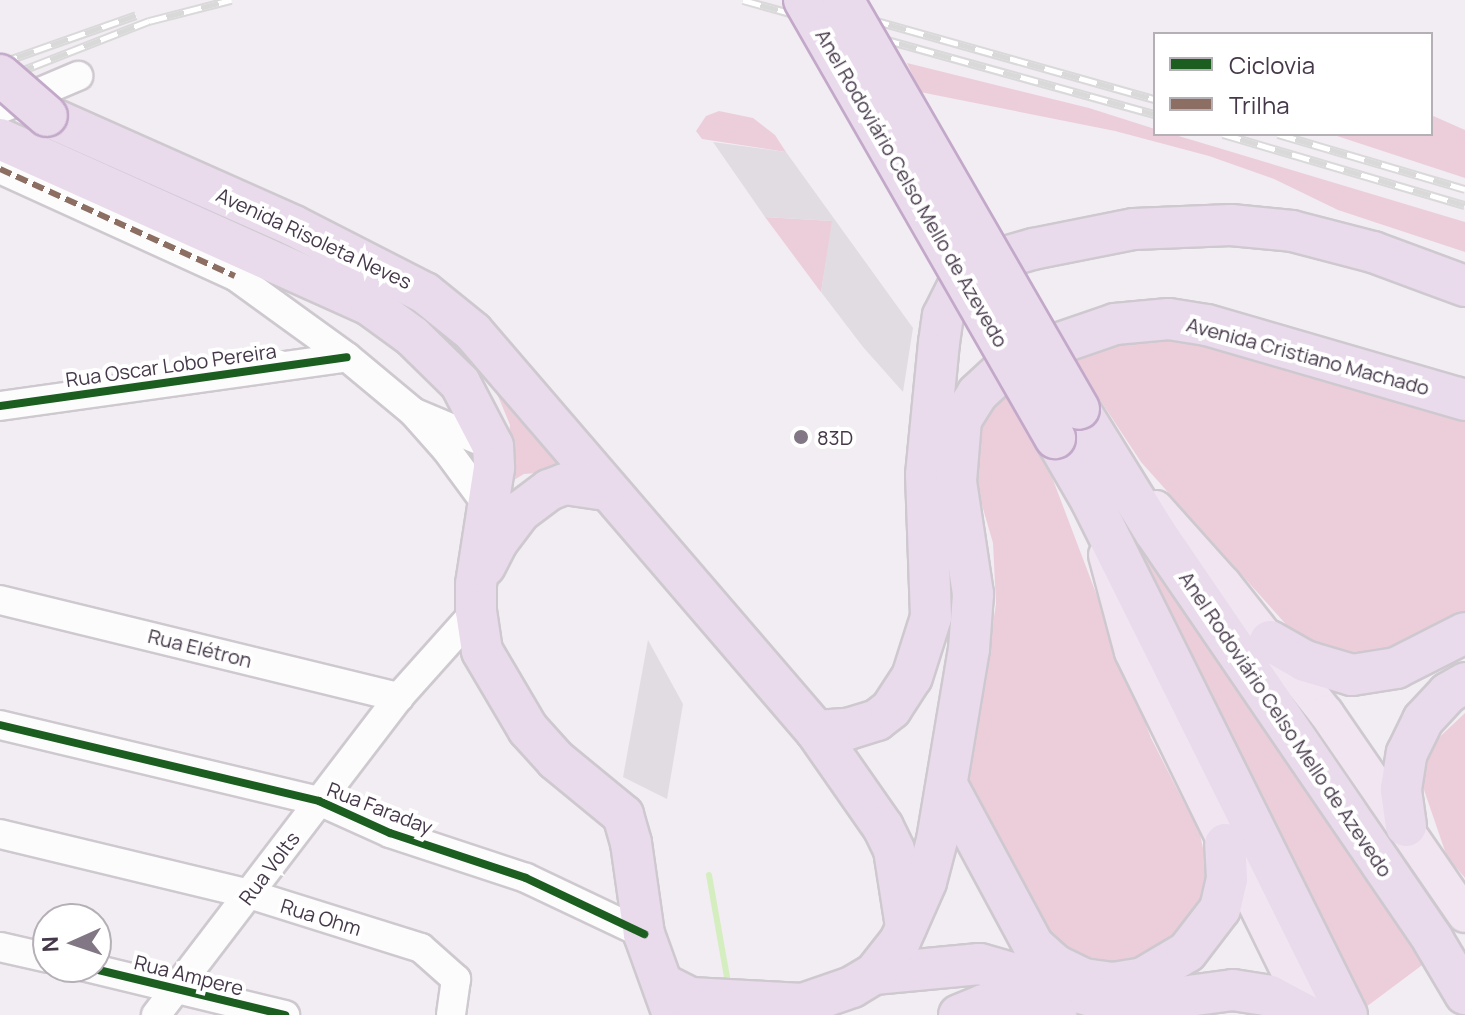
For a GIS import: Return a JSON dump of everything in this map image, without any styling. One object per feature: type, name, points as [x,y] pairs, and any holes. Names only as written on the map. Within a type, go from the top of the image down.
[{"type":"highway","name":"Anel Rodoviário Celso Mello de Azevedo","points":[[804,0],[1067,423],[1107,454],[1155,532],[1433,940],[1465,994]]},
{"type":"highway","name":"Anel Rodoviário Celso Mello de Azevedo","points":[[843,0],[1067,423],[1091,500],[1347,1015]]},
{"type":"highway","name":"Avenida Risoleta Neves","points":[[0,75],[47,116],[414,284],[473,332],[816,731],[883,827],[894,850],[906,927]]},
{"type":"highway","name":"Avenida Risoleta Neves","points":[[1,140],[371,306],[412,336],[460,383],[493,446]]},
{"type":"highway","points":[[816,731],[848,729],[877,720],[891,709],[912,677],[931,617],[927,428],[943,316],[967,268],[1033,249],[1134,229],[1231,225],[1292,231],[1373,252],[1465,286]]},
{"type":"highway","name":"Avenida Cristiano Machado","points":[[947,785],[955,716],[969,649],[973,594],[956,481],[961,420],[977,394],[1025,355],[1115,324],[1169,319],[1219,328],[1465,400]]},
{"type":"highway","points":[[493,446],[494,468],[476,597],[482,651],[528,729],[556,760],[623,815],[631,843],[644,934],[681,1000],[824,1000],[980,964],[1109,1010],[1233,990],[1270,996],[1307,1015]]},
{"type":"highway","points":[[476,597],[498,541],[530,504],[565,484],[595,476]]},
{"type":"highway","points":[[1270,641],[1305,661],[1352,675],[1396,668],[1465,633]]},
{"type":"highway","points":[[1406,826],[1401,789],[1407,753],[1423,720],[1448,693],[1465,683]]},
{"type":"highway","points":[[947,785],[1033,945],[1055,965],[1084,979],[1113,983],[1143,978],[1187,952],[1220,909],[1227,879],[1225,844]]},
{"type":"highway","points":[[824,1000],[894,951],[926,882],[947,785]]},
{"type":"highway","points":[[959,1015],[984,1005],[1056,1015]]},
{"type":"main road","name":"Anel Rodoviário Celso Mello de Azevedo","points":[[1107,454],[1270,641],[1406,826],[1465,915]]},
{"type":"main road","name":"Anel Rodoviário Celso Mello de Azevedo","points":[[1091,500],[1132,652],[1307,1015]]},
{"type":"street","points":[[78,76],[1,140],[235,276],[347,357],[413,412],[446,449],[485,516]]},
{"type":"street","name":"Rua Oscar Lobo Pereira","points":[[0,406],[347,357]]},
{"type":"street","points":[[413,412],[493,446]]},
{"type":"street","name":"Rua Volts","points":[[156,1015],[476,597]]},
{"type":"street","name":"Rua Elétron","points":[[0,600],[399,697]]},
{"type":"street","name":"Rua Faraday","points":[[0,725],[319,801],[390,833],[526,878],[644,934]]},
{"type":"street","name":"Rua Ohm","points":[[0,834],[249,894],[421,948],[456,979],[451,1015]]},
{"type":"street","points":[[0,947],[32,954]]},
{"type":"street","name":"Rua Ampere","points":[[112,973],[285,1015]]},
{"type":"shaded area","points":[[907,63],[1089,108],[1153,128],[1153,136],[1179,136],[1465,222],[1465,252],[1338,210],[1274,179],[1209,156],[1115,131],[920,92]]},
{"type":"shaded area","points":[[719,111],[753,118],[775,135],[786,152],[702,139],[696,131],[706,116]]},
{"type":"shaded area","points":[[1433,116],[1465,130],[1465,178],[1337,136],[1433,136]]},
{"type":"shaded area","points":[[49,131],[416,300],[507,385],[565,471],[524,474],[502,487],[510,425],[491,379],[420,319],[36,141]]},
{"type":"shaded area","points":[[713,142],[786,152],[913,328],[903,392],[821,292],[832,221],[765,217]]},
{"type":"shaded area","points":[[765,217],[833,221],[821,292],[820,291]]},
{"type":"shaded area","points":[[1154,335],[1212,342],[1465,421],[1465,613],[1419,641],[1377,655],[1340,657],[1308,649],[1141,462],[1071,356],[1109,342]]},
{"type":"shaded area","points":[[1011,393],[1036,435],[1151,738],[1200,834],[1210,881],[1196,921],[1160,952],[1120,963],[1083,956],[1042,934],[957,779],[985,674],[996,604],[993,543],[975,481],[973,442],[985,417]]},
{"type":"shaded area","points":[[1105,479],[1429,960],[1366,1007],[1140,554]]},
{"type":"shaded area","points":[[648,640],[683,704],[667,799],[623,777]]},
{"type":"shaded area","points":[[1465,713],[1465,878],[1447,857],[1423,787],[1431,745]]},
{"type":"waterway","points":[[709,875],[729,988]]},
{"type":"railway","points":[[0,79],[149,21],[231,0]]},
{"type":"railway","points":[[743,0],[1153,113]]},
{"type":"railway","points":[[802,0],[1153,98]]},
{"type":"railway","points":[[0,63],[136,15]]},
{"type":"railway","points":[[1230,136],[1465,205]]},
{"type":"railway","points":[[1285,136],[1465,189]]},
{"type":"marked path","points":[[0,169],[235,276]]},
{"type":"cycle path","points":[[0,406],[347,357]]},
{"type":"cycle path","points":[[0,725],[319,801],[390,833],[526,878],[644,934]]},
{"type":"cycle path","points":[[112,973],[285,1015]]},
{"type":"place","name":"83D","points":[[801,437]]}]
